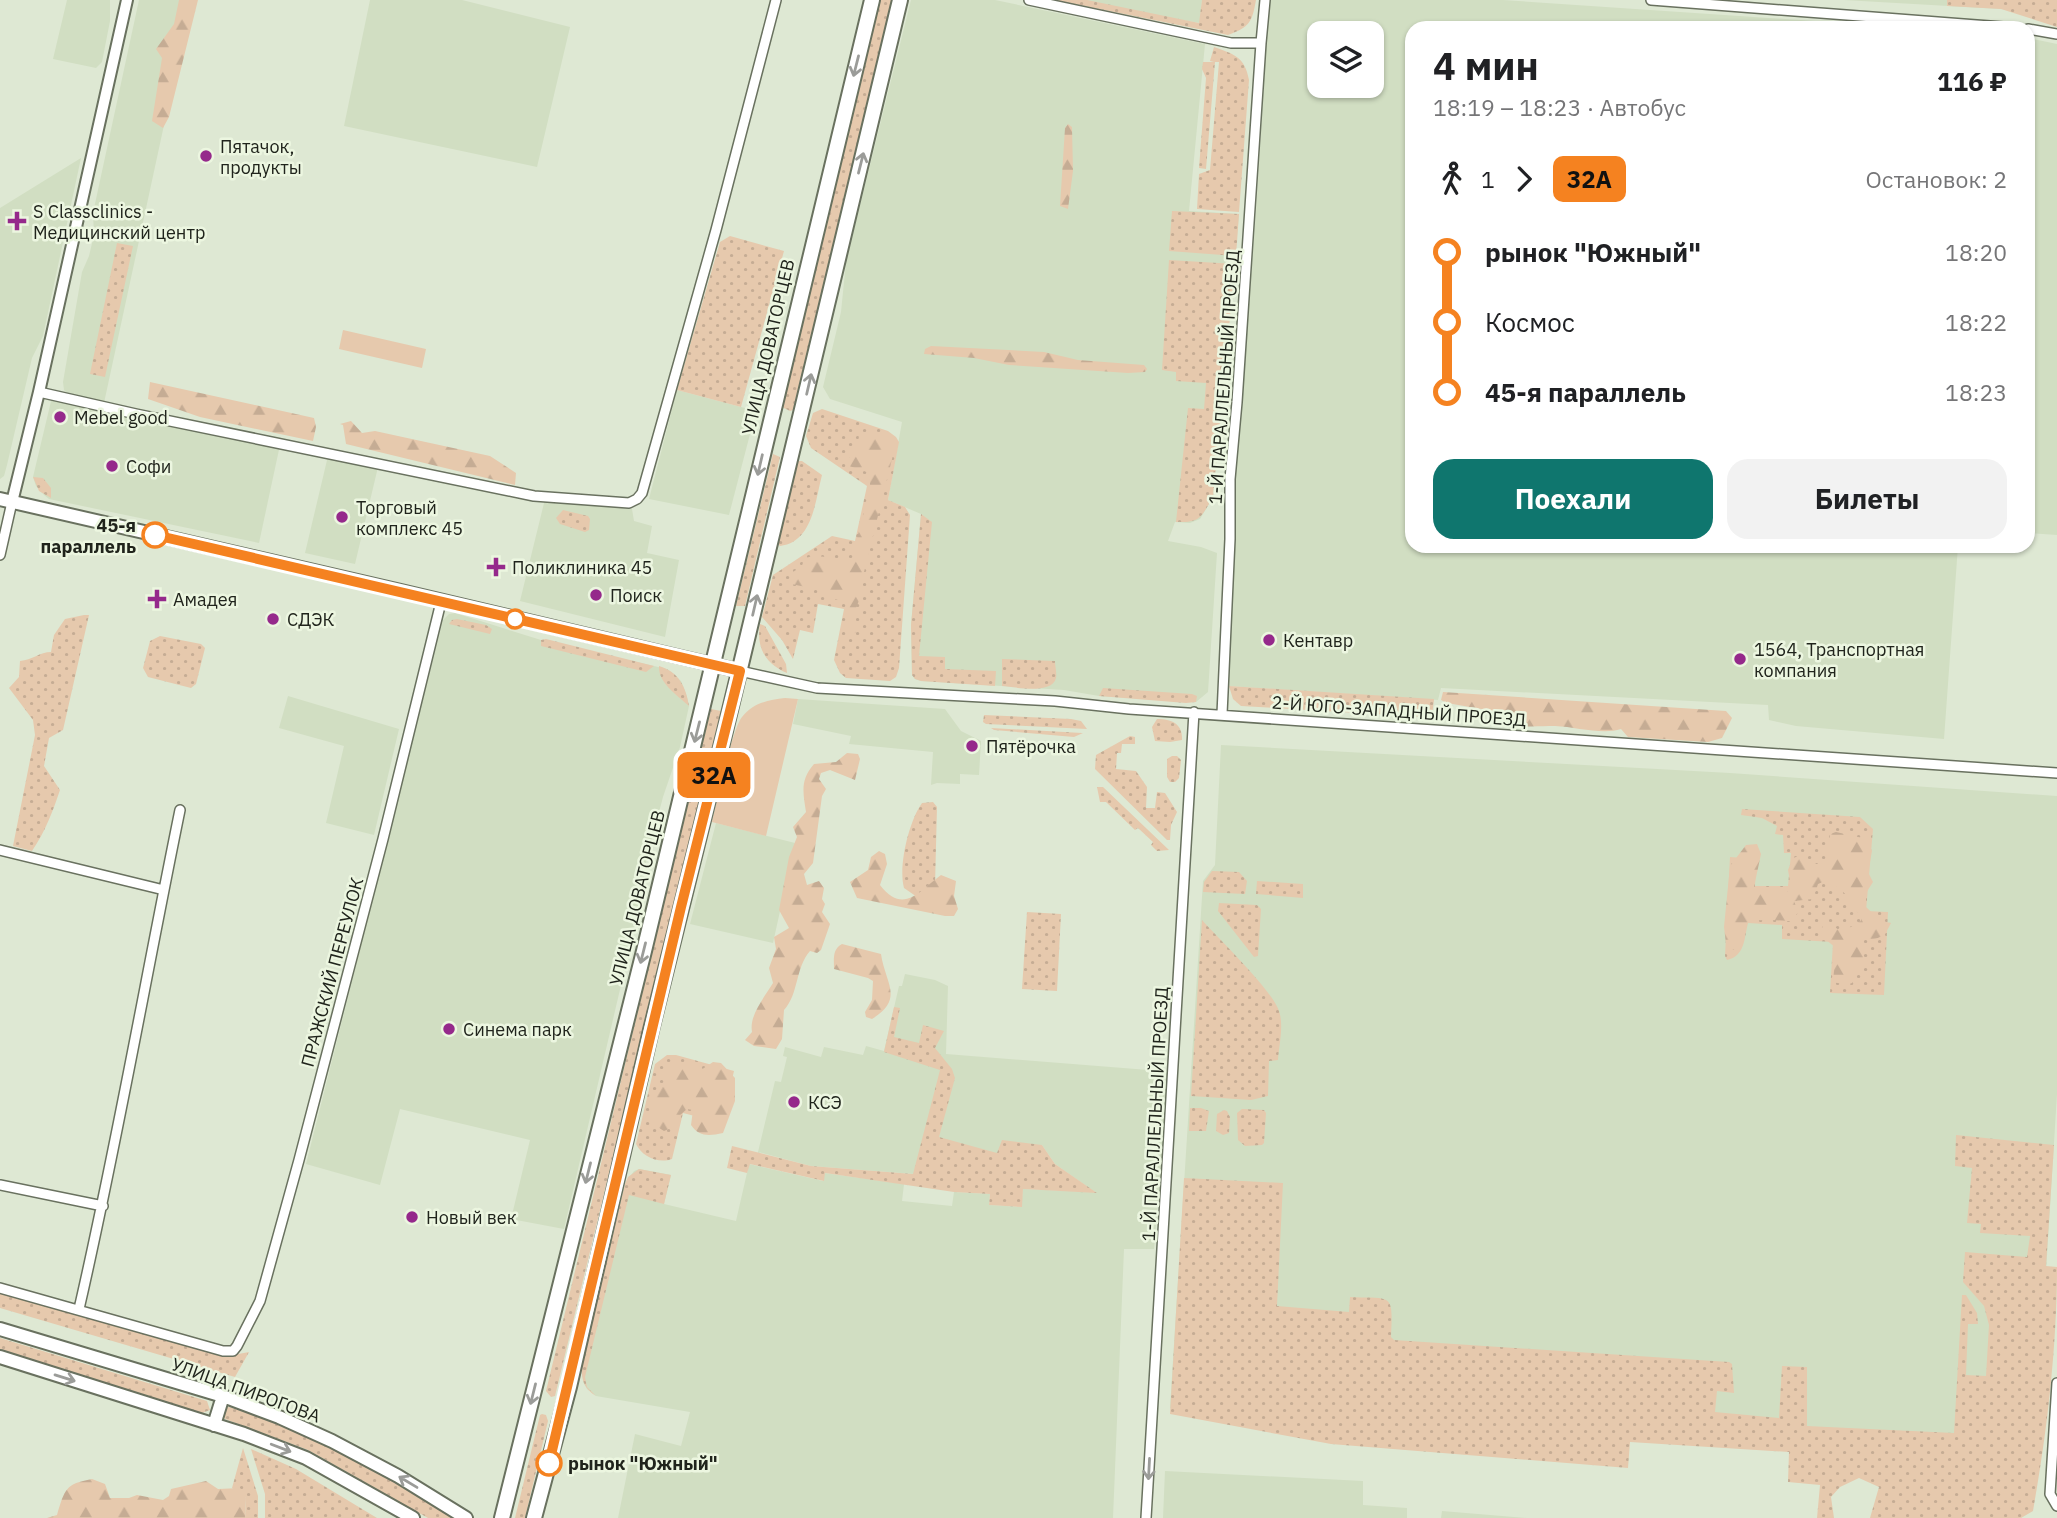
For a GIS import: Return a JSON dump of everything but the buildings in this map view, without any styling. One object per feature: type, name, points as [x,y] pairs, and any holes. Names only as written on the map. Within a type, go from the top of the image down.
[{"type":"main road","name":"УЛИЦА ДОВАТОРЦЕВ","points":[[502,1518],[713,665],[811,246],[872,0]]},
{"type":"main road","points":[[534,1518],[569,1387],[657,1006],[900,0]]},
{"type":"main road","points":[[6,500],[740,671]]},
{"type":"main road","name":"УЛИЦА ПИРОГОВА","points":[[0,1329],[223,1396],[279,1417],[398,1476],[466,1518]]},
{"type":"main road","points":[[0,1357],[214,1425],[306,1458],[413,1518]]},
{"type":"main road","points":[[214,1425],[223,1396]]},
{"type":"street","points":[[0,555],[6,500],[39,392],[127,0]]},
{"type":"street","points":[[39,392],[534,496],[629,503],[637,499],[642,493],[692,318],[776,0]]},
{"type":"street","points":[[1029,0],[1201,38],[1231,43],[1261,43]]},
{"type":"street","name":"1-Й ПАРАЛЛЕЛЬНЫЙ ПРОЕЗД","points":[[1222,714],[1230,479],[1265,0]]},
{"type":"street","points":[[1651,0],[1925,21]]},
{"type":"street","points":[[2035,30],[2057,34]]},
{"type":"street","name":"ПРАЖСКИЙ ПЕРЕУЛОК","points":[[79,1309],[223,1351],[233,1351],[237,1346],[260,1301],[299,1160],[383,839],[441,601]]},
{"type":"street","name":"2-Й ЮГО-ЗАПАДНЫЙ ПРОЕЗД","points":[[740,671],[817,688],[1055,701],[2057,773]]},
{"type":"street","name":"1-Й ПАРАЛЛЕЛЬНЫЙ ПРОЕЗД","points":[[1146,1518],[1194,712]]},
{"type":"street","points":[[0,1288],[79,1309],[103,1206],[180,810]]},
{"type":"street","points":[[0,850],[164,890]]},
{"type":"street","points":[[0,1185],[103,1206]]},
{"type":"street","points":[[2057,1383],[2050,1494],[2057,1506]]},
{"type":"shaded area","points":[[67,0],[110,0],[110,21],[102,62],[96,68],[53,59]]},
{"type":"shaded area","points":[[139,0],[191,0],[104,403],[67,393],[63,382],[82,272],[94,235],[93,213]]},
{"type":"shaded area","points":[[370,0],[462,0],[570,27],[537,167],[344,126]]},
{"type":"shaded area","points":[[911,0],[995,0],[1205,44],[1189,211],[1239,214],[1213,497],[1200,519],[1190,523],[1175,522],[1168,541],[1217,553],[1208,692],[1196,702],[921,681],[912,675],[911,625],[921,514],[888,500],[902,422],[830,399],[823,387],[841,312],[846,262]]},
{"type":"shaded area","points":[[1055,0],[1202,0],[1200,23]]},
{"type":"shaded area","points":[[1269,0],[1503,0],[1814,21],[1405,21],[1405,553],[1957,553],[1944,739],[1796,726],[1769,720],[1768,705],[1441,688],[1438,700],[1229,686],[1234,495]]},
{"type":"shaded area","points":[[1844,0],[2002,0],[2001,9]]},
{"type":"shaded area","points":[[2035,39],[2057,44],[2057,535],[2035,533]]},
{"type":"shaded area","points":[[81,158],[43,336],[32,358],[7,465],[4,476],[0,479],[0,208]]},
{"type":"shaded area","points":[[677,390],[756,411],[729,515],[649,499]]},
{"type":"shaded area","points":[[52,397],[280,445],[259,543],[49,499],[36,486],[33,477]]},
{"type":"shaded area","points":[[328,456],[378,467],[355,564],[305,553]]},
{"type":"shaded area","points":[[545,499],[632,509],[634,521],[652,526],[647,553],[679,560],[665,637],[520,601]]},
{"type":"shaded area","points":[[455,613],[541,640],[667,669],[681,681],[689,706],[680,747],[663,797],[646,862],[640,904],[564,1229],[511,1219],[530,1140],[400,1109],[380,1185],[306,1164],[443,620],[449,614]]},
{"type":"shaded area","points":[[288,696],[399,729],[374,835],[326,823],[344,746],[279,728]]},
{"type":"shaded area","points":[[798,699],[945,709],[961,731],[981,741],[979,775],[960,774],[960,784],[931,785],[933,752],[849,744],[851,736],[793,724]]},
{"type":"shaded area","points":[[1221,745],[1730,773],[2057,796],[2057,1094],[2034,1466],[1170,1408],[1203,881],[1215,865]]},
{"type":"shaded area","points":[[716,823],[795,843],[773,943],[690,924]]},
{"type":"shaded area","name":"рынок \"Южный\"","points":[[905,974],[935,980],[948,986],[946,1054],[1161,1071],[1169,1075],[1154,1249],[1124,1249],[1113,1518],[618,1518],[635,1434],[681,1446],[690,1412],[596,1396],[583,1382],[582,1362],[625,1184],[634,1171],[639,1169],[671,1175],[664,1204],[736,1221],[749,1164],[823,1181],[824,1173],[904,1184],[902,1201],[952,1206],[954,1192],[990,1194],[989,1205],[1021,1207],[1023,1189],[1095,1192],[1055,1164],[1042,1145],[996,1158],[914,1174],[811,1166],[758,1152],[775,1081],[781,1082],[787,1057],[783,1056],[785,1047],[821,1057],[824,1047],[863,1055],[866,1046],[884,1051],[899,986],[902,986]]},
{"type":"shaded area","points":[[1165,1471],[1363,1481],[1363,1505],[1407,1508],[1407,1518],[1163,1518]]},
{"type":"shaded area","points":[[1442,1511],[1527,1518],[1441,1518]]},
{"type":"green space","points":[[179,0],[198,0],[169,117],[163,128],[152,121],[162,58],[156,49],[174,24]]},
{"type":"green space","points":[[880,0],[892,0],[793,410],[790,411],[782,407]]},
{"type":"green space","points":[[1055,0],[1087,0],[1199,23],[1202,0],[1256,0],[1249,23],[1228,35]]},
{"type":"green space","points":[[1947,0],[2057,0],[2057,27],[2001,9],[1947,6]]},
{"type":"green space","points":[[1214,47],[1238,57],[1245,66],[1249,80],[1239,212],[1197,209],[1199,174],[1210,170],[1219,62],[1215,62],[1206,169],[1199,168],[1206,78],[1202,69],[1203,62],[1214,62],[1210,61]]},
{"type":"green space","points":[[1068,124],[1072,127],[1073,171],[1068,209],[1060,206],[1065,128]]},
{"type":"green space","points":[[1172,211],[1239,214],[1236,256],[1169,251]]},
{"type":"green space","points":[[730,236],[784,251],[741,407],[677,390],[720,242]]},
{"type":"green space","points":[[117,243],[133,246],[105,377],[90,374]]},
{"type":"green space","points":[[1169,260],[1235,264],[1213,497],[1196,520],[1184,522],[1176,522],[1188,408],[1204,409],[1206,383],[1176,381],[1176,372],[1162,370]]},
{"type":"green space","points":[[343,330],[426,349],[422,368],[339,349]]},
{"type":"green space","points":[[931,346],[1044,352],[1078,360],[1144,365],[1147,369],[1145,372],[1128,373],[1009,365],[974,358],[924,354],[925,349]]},
{"type":"green space","points":[[150,382],[314,418],[316,427],[313,441],[200,417],[148,399]]},
{"type":"green space","points":[[822,409],[888,431],[899,442],[888,500],[905,507],[910,515],[899,668],[896,677],[890,681],[846,678],[840,673],[834,660],[844,609],[818,604],[813,633],[800,630],[793,659],[782,640],[762,617],[773,575],[832,536],[855,541],[867,486],[811,448],[806,436],[813,413]]},
{"type":"green space","points":[[351,421],[362,433],[375,431],[490,456],[516,473],[515,485],[346,444],[343,425],[340,424]]},
{"type":"green space","points":[[875,431],[893,438],[898,444],[863,576],[862,593],[856,608],[856,632],[852,635],[846,631],[848,603],[828,597],[816,589],[791,584],[793,572],[809,557],[854,561],[854,550],[870,489],[870,473],[849,466],[846,462],[858,445],[859,435]]},
{"type":"green space","points":[[773,454],[780,457],[745,606],[736,606]]},
{"type":"green space","points":[[796,461],[802,461],[822,475],[806,529],[791,543],[780,546],[777,543]]},
{"type":"green space","points":[[33,477],[43,478],[51,488],[51,498],[39,491]]},
{"type":"green space","points":[[563,510],[588,516],[589,530],[585,532],[560,524],[556,518]]},
{"type":"green space","points":[[921,514],[932,522],[919,656],[945,657],[945,669],[996,671],[995,686],[921,681],[912,675],[911,625]]},
{"type":"green space","points":[[89,615],[63,730],[49,738],[44,766],[60,790],[32,851],[13,846],[35,735],[33,720],[9,688],[19,677],[20,661],[51,652],[54,635],[65,619]]},
{"type":"green space","points":[[457,619],[486,625],[492,629],[490,634],[449,624]]},
{"type":"green space","points":[[760,624],[765,626],[786,664],[787,673],[773,665],[764,654],[759,640]]},
{"type":"green space","points":[[160,636],[201,644],[205,648],[196,684],[191,688],[148,677],[143,668],[150,641]]},
{"type":"green space","points":[[541,640],[654,666],[646,672],[541,646]]},
{"type":"green space","points":[[1002,659],[1055,661],[1056,678],[1048,687],[1002,686]]},
{"type":"green space","points":[[659,666],[672,672],[680,681],[689,706],[665,683]]},
{"type":"green space","points":[[1229,686],[1434,700],[1432,715],[1426,717],[1241,706],[1233,699]]},
{"type":"green space","points":[[1103,688],[1197,696],[1196,702],[1186,703],[1099,696]]},
{"type":"green space","points":[[1443,692],[1726,711],[1732,718],[1722,738],[1708,742],[1628,737],[1621,729],[1606,731],[1521,726],[1516,718],[1495,725],[1493,714],[1487,710],[1447,703],[1441,700]]},
{"type":"green space","points":[[785,698],[798,699],[766,836],[712,822],[729,750],[742,717],[761,703]]},
{"type":"green space","points":[[711,709],[721,711],[555,1396],[551,1397],[546,1391]]},
{"type":"green space","points":[[984,715],[1071,719],[1081,721],[1087,729],[986,724],[983,722]]},
{"type":"green space","points":[[1157,719],[1176,723],[1181,730],[1182,740],[1155,741],[1152,727]]},
{"type":"green space","points":[[991,728],[1083,733],[1074,737]]},
{"type":"green space","points":[[1130,736],[1135,737],[1135,744],[1122,744],[1121,753],[1117,753],[1116,769],[1136,771],[1147,787],[1146,808],[1155,808],[1157,792],[1165,793],[1177,812],[1171,825],[1170,840],[1095,769],[1096,755]]},
{"type":"green space","points":[[847,753],[858,754],[860,759],[855,780],[830,770],[821,773],[819,779],[826,789],[822,796],[813,863],[804,874],[807,885],[819,881],[824,888],[822,899],[825,904],[822,912],[830,924],[821,950],[817,953],[810,951],[805,958],[789,1004],[784,1010],[782,1039],[776,1049],[754,1046],[745,1040],[752,1032],[758,1007],[773,983],[769,968],[776,949],[774,937],[789,928],[779,910],[789,857],[797,837],[793,827],[806,812],[806,775],[814,764],[836,762]]},
{"type":"green space","points":[[1172,756],[1181,760],[1179,778],[1175,782],[1170,782],[1167,777],[1167,759]]},
{"type":"green space","points":[[1097,787],[1103,787],[1169,850],[1157,851],[1151,845],[1153,842],[1138,828],[1135,830],[1106,802],[1100,802]]},
{"type":"green space","points":[[933,802],[937,807],[935,886],[920,899],[904,888],[902,868],[909,832],[917,811],[922,803]]},
{"type":"green space","points":[[1742,809],[1860,817],[1873,829],[1866,911],[1888,912],[1884,995],[1830,993],[1833,942],[1782,939],[1782,925],[1748,923],[1740,951],[1727,960],[1725,956],[1730,857],[1756,859],[1755,886],[1788,886],[1791,853],[1784,853],[1783,835],[1775,834],[1777,826],[1762,818],[1741,815]]},
{"type":"green space","points":[[1836,832],[1867,839],[1872,851],[1868,872],[1873,882],[1866,893],[1866,907],[1881,921],[1891,923],[1880,937],[1863,938],[1863,959],[1852,983],[1847,985],[1833,982],[1836,948],[1820,935],[1823,925],[1833,926],[1842,932],[1861,921],[1861,915],[1852,908],[1843,892],[1825,881],[1818,884],[1813,899],[1794,901],[1798,912],[1792,922],[1750,920],[1745,927],[1744,941],[1727,952],[1724,927],[1730,866],[1746,845],[1757,844],[1761,854],[1754,887],[1777,889],[1786,893],[1791,887],[1788,870],[1793,858],[1802,855],[1816,864],[1827,863],[1830,834]]},
{"type":"green space","points":[[879,851],[885,854],[887,864],[880,885],[897,899],[912,897],[941,875],[956,881],[954,896],[958,909],[954,916],[857,898],[850,882],[868,870],[871,857]]},
{"type":"green space","points":[[1212,871],[1239,872],[1247,881],[1245,894],[1203,892],[1204,882]]},
{"type":"green space","points":[[1257,881],[1303,884],[1303,898],[1256,894]]},
{"type":"green space","points":[[1219,903],[1257,905],[1261,909],[1258,956],[1254,957],[1218,911]]},
{"type":"green space","points":[[1027,912],[1061,914],[1057,991],[1022,989]]},
{"type":"green space","points":[[1202,920],[1267,991],[1279,1011],[1281,1029],[1278,1060],[1269,1061],[1268,1096],[1251,1100],[1191,1096]]},
{"type":"green space","points":[[842,944],[881,954],[890,997],[882,1012],[872,1019],[866,1017],[865,1012],[872,1000],[873,981],[834,969],[835,952]]},
{"type":"green space","points":[[894,1007],[900,1008],[894,1037],[919,1043],[923,1025],[944,1031],[935,1048],[952,1069],[955,1078],[939,1137],[997,1153],[1002,1140],[1042,1145],[1055,1164],[1097,1193],[1023,1189],[1022,1207],[989,1205],[990,1194],[954,1192],[825,1173],[824,1181],[750,1164],[747,1173],[727,1168],[732,1146],[811,1166],[913,1174],[940,1070],[884,1052]]},
{"type":"green space","points":[[667,1055],[734,1071],[722,1123],[683,1113],[672,1159],[662,1161],[647,1156],[636,1144],[655,1064]]},
{"type":"green space","points":[[675,1061],[701,1070],[713,1062],[721,1063],[735,1078],[735,1101],[723,1133],[709,1135],[697,1132],[691,1125],[693,1110],[687,1109],[679,1116],[678,1125],[664,1131],[654,1122],[651,1100],[664,1085],[666,1065]]},
{"type":"green space","points":[[1190,1108],[1209,1111],[1206,1131],[1189,1131]]},
{"type":"green space","points":[[1242,1109],[1264,1110],[1266,1113],[1262,1145],[1245,1146],[1238,1140],[1237,1113]]},
{"type":"green space","points":[[1224,1110],[1230,1117],[1229,1133],[1223,1135],[1216,1131],[1217,1114]]},
{"type":"green space","points":[[1956,1135],[2054,1145],[2046,1266],[2057,1267],[2053,1358],[2043,1451],[2033,1511],[2021,1518],[1870,1518],[1879,1487],[1859,1478],[1840,1487],[1831,1497],[1834,1518],[1817,1518],[1820,1485],[1788,1482],[1789,1452],[1630,1442],[1628,1468],[1331,1444],[1170,1414],[1184,1178],[1283,1183],[1277,1306],[1349,1312],[1350,1297],[1382,1299],[1390,1305],[1391,1337],[1394,1340],[1729,1362],[1732,1364],[1734,1393],[1717,1391],[1715,1412],[1779,1418],[1782,1366],[1807,1367],[1807,1426],[1954,1433],[1962,1295],[1966,1295],[1977,1313],[1978,1324],[1968,1324],[1966,1375],[1986,1376],[1989,1325],[1984,1306],[1963,1282],[1965,1252],[2027,1257],[2030,1236],[1980,1233],[1981,1224],[1967,1223],[1972,1168],[1955,1166]]},
{"type":"green space","points":[[639,1169],[671,1175],[664,1204],[629,1195],[585,1377],[587,1387],[596,1396],[588,1389],[583,1381],[582,1362],[625,1184],[628,1177]]},
{"type":"green space","points":[[0,1293],[228,1356],[249,1352],[235,1377],[0,1308]]},
{"type":"green space","points":[[0,1338],[207,1401],[210,1410],[202,1413],[0,1351]]},
{"type":"green space","points":[[229,1407],[304,1432],[369,1466],[453,1518],[428,1518],[308,1450],[225,1419],[224,1408]]},
{"type":"green space","points":[[540,1415],[546,1415],[548,1421],[525,1518],[515,1518]]},
{"type":"green space","points":[[243,1448],[258,1496],[258,1518],[245,1518],[246,1498],[232,1488]]},
{"type":"green space","points":[[251,1449],[296,1469],[377,1518],[265,1518],[265,1494]]},
{"type":"green space","points":[[92,1479],[105,1484],[110,1498],[137,1495],[163,1500],[169,1496],[171,1489],[206,1481],[218,1489],[240,1488],[246,1498],[245,1518],[47,1518],[57,1515],[67,1489],[76,1483]]},
{"type":"bus line","name":"32A","points":[[155,535],[740,671],[549,1463]]},
{"type":"place","name":"Пятачок, продукты","points":[[206,156]]},
{"type":"place","name":"S Classclinics - Медицинский центр","points":[[17,221]]},
{"type":"place","name":"Mebel good","points":[[60,417]]},
{"type":"place","name":"Софи","points":[[112,466]]},
{"type":"place","name":"Торговый комплекс 45","points":[[342,517]]},
{"type":"place","name":"45-я параллель","points":[[155,535]]},
{"type":"place","name":"Поликлиника 45","points":[[496,567]]},
{"type":"place","name":"Поиск","points":[[596,595]]},
{"type":"place","name":"Амадея","points":[[157,599]]},
{"type":"place","name":"СДЭК","points":[[273,619]]},
{"type":"place","name":"Кентавр","points":[[1269,640]]},
{"type":"place","name":"1564, Транспортная компания","points":[[1740,659]]},
{"type":"place","name":"Пятёрочка","points":[[972,746]]},
{"type":"place","name":"Синема парк","points":[[449,1029]]},
{"type":"place","name":"КСЭ","points":[[794,1102]]},
{"type":"place","name":"Новый век","points":[[412,1217]]},
{"type":"place","name":"рынок \"Южный\"","points":[[549,1463]]}]
